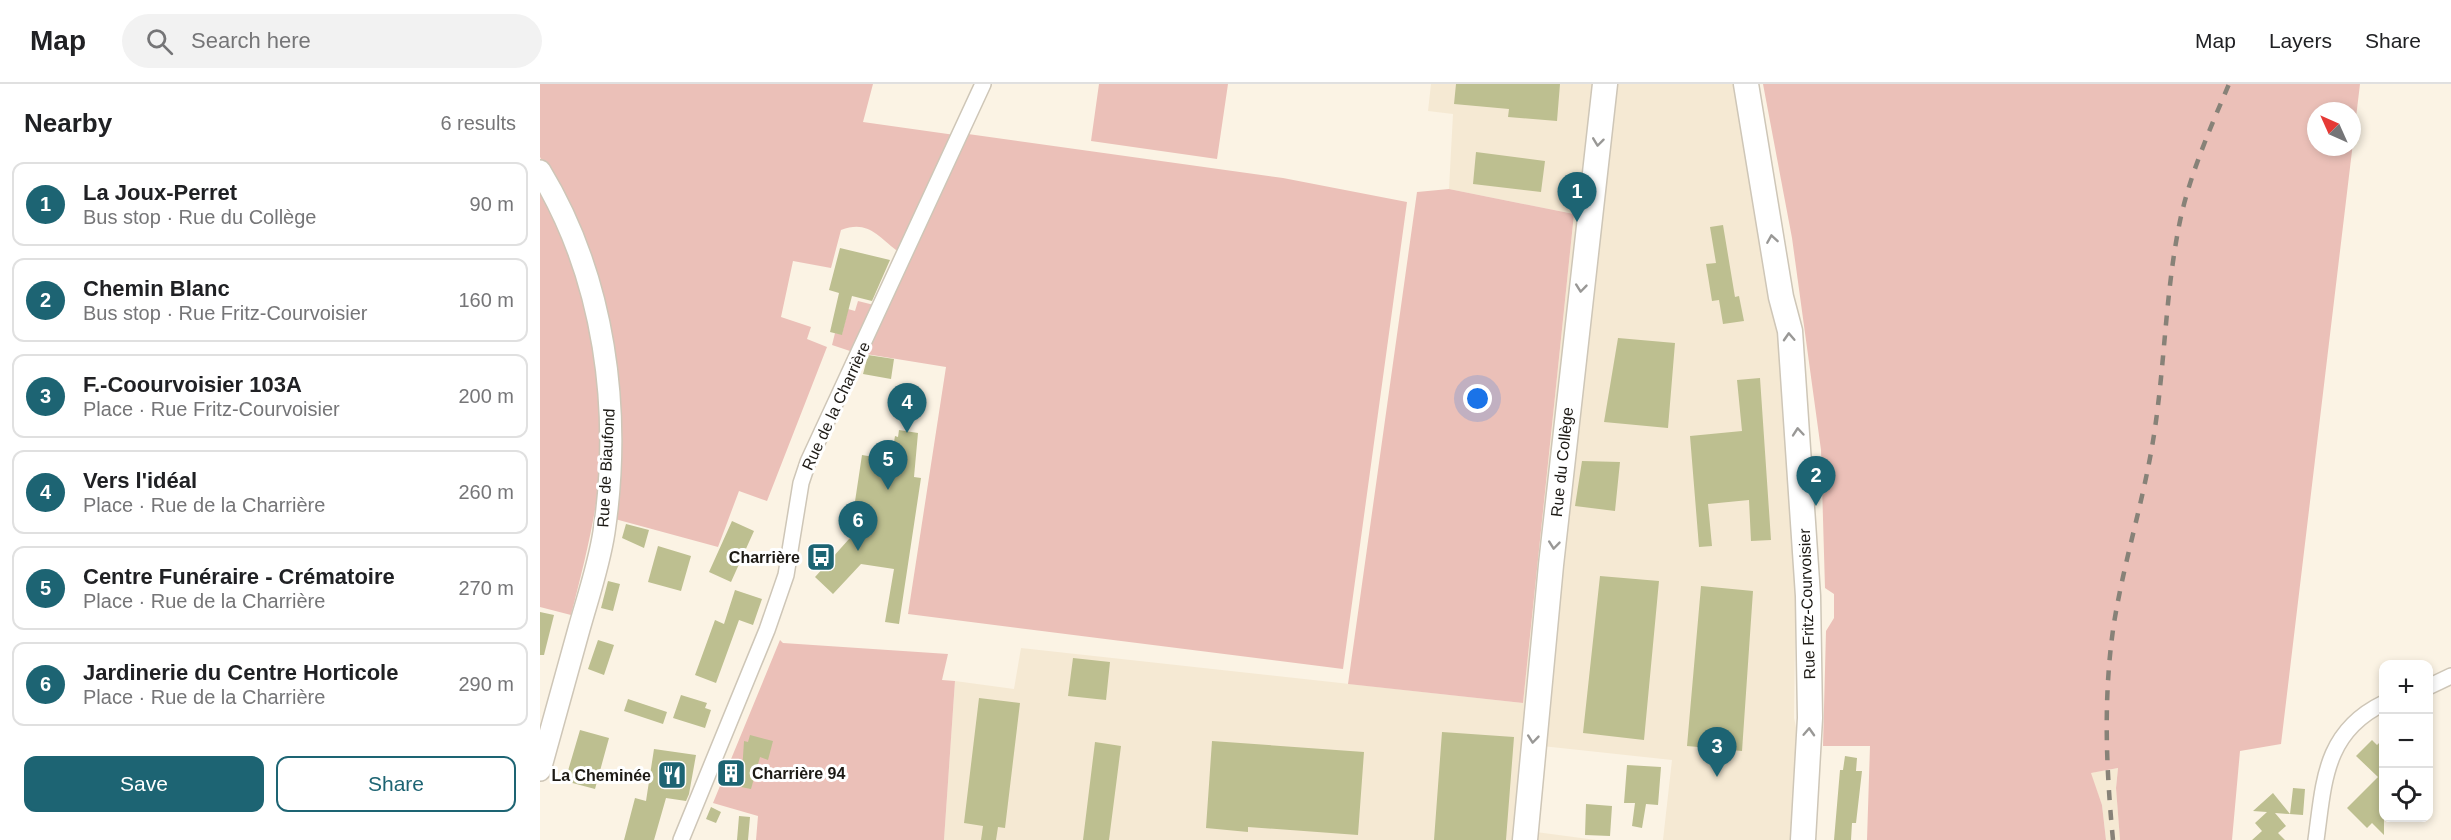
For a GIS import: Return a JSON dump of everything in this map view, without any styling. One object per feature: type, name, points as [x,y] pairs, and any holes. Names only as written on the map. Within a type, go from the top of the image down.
[{"type":"main road","name":"Rue du Collège","points":[[1526,840],[1549,586],[1605,84]]},
{"type":"main road","name":"Rue Fritz-Courvoisier","points":[[1746,84],[1781,297],[1790,331],[1802,477],[1808,596],[1810,706],[1803,840]]},
{"type":"main road","name":"Rue de Biaufond","points":[[540,171],[572,233],[593,300],[607,371],[610,428],[608,488],[598,562],[540,770]]},
{"type":"street","name":"Rue de la Charrière","points":[[681,840],[767,630],[786,575],[801,483],[808,462],[983,84]]},
{"type":"street","points":[[2433,685],[2451,676]]},
{"type":"street","points":[[2316,840],[2324,780],[2332,751],[2356,719],[2379,706]]},
{"type":"shaded area","points":[[540,84],[873,84],[863,122],[955,135],[904,248],[896,250],[877,234],[865,228],[850,227],[841,230],[831,268],[793,261],[781,317],[811,327],[807,339],[827,347],[767,501],[739,491],[718,547],[615,519],[621,483],[618,428],[587,253],[540,157]]},
{"type":"shaded area","points":[[1099,84],[1228,84],[1217,159],[1091,141]]},
{"type":"shaded area","points":[[1431,84],[1736,84],[1785,357],[1796,564],[1794,718],[1800,745],[1795,840],[1663,840],[1672,760],[1542,746],[1536,832],[1596,840],[944,840],[955,681],[1014,689],[1021,648],[1523,703],[1574,214],[1449,189],[1453,114],[1428,111]]},
{"type":"shaded area","points":[[1763,84],[2360,84],[2358,102],[2307,102],[2307,156],[2351,156],[2281,744],[2240,751],[2232,840],[2120,840],[2116,788],[2118,768],[2091,773],[2102,805],[2106,840],[1867,840],[1870,746],[1823,746],[1826,631],[1834,618],[1834,594],[1825,588],[1821,450],[1792,238]]},
{"type":"shaded area","points":[[968,134],[1283,178],[1407,202],[1343,669],[908,614],[946,367],[866,354]]},
{"type":"shaded area","points":[[540,182],[560,225],[584,304],[597,356],[602,390],[603,434],[599,486],[571,615],[540,607]]},
{"type":"shaded area","points":[[1449,189],[1574,214],[1523,703],[1348,684],[1417,192]]},
{"type":"shaded area","points":[[858,301],[878,306],[856,353],[832,345],[835,333],[842,334],[848,309],[855,311]]},
{"type":"shaded area","points":[[780,640],[783,643],[948,654],[942,680],[955,681],[944,840],[756,840],[758,816],[713,803]]},
{"type":"shaded area","points":[[2118,768],[2116,787],[2120,840],[2106,840],[2102,805],[2090,773]]},
{"type":"building","points":[[1456,84],[1560,84],[1557,121],[1508,117],[1509,109],[1454,104]]},
{"type":"building","points":[[1476,152],[1545,161],[1541,192],[1473,184]]},
{"type":"building","points":[[1723,225],[1735,297],[1739,296],[1744,321],[1723,324],[1719,300],[1712,301],[1706,264],[1716,263],[1710,227]]},
{"type":"building","points":[[840,248],[890,260],[872,301],[852,296],[842,335],[830,332],[839,293],[829,290]]},
{"type":"building","points":[[1618,338],[1675,343],[1668,428],[1604,422]]},
{"type":"building","points":[[868,355],[894,359],[891,379],[863,374]]},
{"type":"building","points":[[1760,378],[1771,540],[1751,541],[1749,500],[1708,504],[1712,546],[1699,547],[1690,436],[1742,431],[1737,380]]},
{"type":"building","points":[[899,430],[918,433],[914,477],[921,478],[899,624],[885,622],[894,569],[861,564],[833,594],[815,577],[825,566],[821,563],[828,554],[832,558],[858,529],[851,528],[862,455],[891,460],[895,436],[898,437]]},
{"type":"building","points":[[1582,461],[1620,462],[1615,511],[1575,506]]},
{"type":"building","points":[[732,521],[754,531],[731,582],[709,572]]},
{"type":"building","points":[[626,524],[649,530],[644,548],[622,538]]},
{"type":"building","points":[[658,546],[691,556],[681,591],[648,582]]},
{"type":"building","points":[[1600,576],[1659,581],[1644,740],[1583,733]]},
{"type":"building","points":[[608,581],[620,584],[613,611],[601,608]]},
{"type":"building","points":[[1701,586],[1753,591],[1742,751],[1687,746]]},
{"type":"building","points":[[735,590],[762,599],[753,625],[739,620],[716,683],[695,675],[715,620],[724,624]]},
{"type":"building","points":[[540,612],[554,615],[544,655],[540,655]]},
{"type":"building","points":[[598,640],[614,645],[604,675],[588,669]]},
{"type":"building","points":[[1073,658],[1110,662],[1106,700],[1068,696]]},
{"type":"building","points":[[681,695],[707,703],[705,708],[711,710],[705,728],[673,718]]},
{"type":"building","points":[[979,698],[1020,703],[1005,828],[998,827],[996,840],[981,840],[983,826],[964,823]]},
{"type":"building","points":[[628,699],[667,712],[663,724],[624,711]]},
{"type":"building","points":[[580,730],[609,738],[595,789],[565,781]]},
{"type":"building","points":[[1442,732],[1514,737],[1506,840],[1434,840]]},
{"type":"building","points":[[750,735],[773,741],[768,760],[760,757],[751,789],[741,787],[744,741],[748,742]]},
{"type":"building","points":[[2372,740],[2377,745],[2379,743],[2379,822],[2384,822],[2384,835],[2372,823],[2367,828],[2347,808],[2378,777],[2356,756]]},
{"type":"building","points":[[1212,741],[1364,752],[1358,835],[1248,827],[1248,832],[1206,828]]},
{"type":"building","points":[[1095,742],[1121,746],[1109,840],[1083,840]]},
{"type":"building","points":[[654,749],[696,755],[689,794],[686,801],[666,798],[654,840],[624,840],[635,798],[646,801]]},
{"type":"building","points":[[1845,756],[1857,758],[1856,771],[1862,771],[1856,823],[1852,823],[1851,840],[1834,840],[1840,770],[1843,770]]},
{"type":"building","points":[[1627,765],[1661,767],[1658,805],[1646,804],[1642,828],[1632,826],[1635,803],[1624,803]]},
{"type":"building","name":"Charrière 94","points":[[729,766],[741,771],[734,785],[723,781]]},
{"type":"building","points":[[2293,788],[2305,789],[2303,815],[2275,813],[2286,826],[2278,833],[2285,840],[2252,840],[2262,831],[2255,823],[2267,812],[2253,811],[2273,793],[2290,814]]},
{"type":"building","points":[[1586,804],[1612,806],[1610,836],[1585,835]]},
{"type":"building","points":[[711,807],[721,812],[716,823],[706,819]]},
{"type":"building","points":[[739,816],[750,817],[748,840],[737,840]]},
{"type":"railway","points":[[2113,840],[2107,704],[2114,623],[2153,441],[2171,275],[2180,221],[2195,169],[2229,84]]},
{"type":"place","name":"La Joux-Perret","points":[[1577,222]]},
{"type":"place","name":"Vers l'idéal","points":[[907,433]]},
{"type":"place","name":"Centre Funéraire - Crématoire","points":[[888,490]]},
{"type":"place","name":"Chemin Blanc","points":[[1816,506]]},
{"type":"place","name":"Jardinerie du Centre Horticole","points":[[858,551]]},
{"type":"place","name":"Charrière","points":[[821,557]]},
{"type":"place","name":"Charrière 94","points":[[731,773]]},
{"type":"place","name":"La Cheminée","points":[[672,775]]},
{"type":"place","name":"F.-Coourvoisier 103A","points":[[1717,777]]}]
